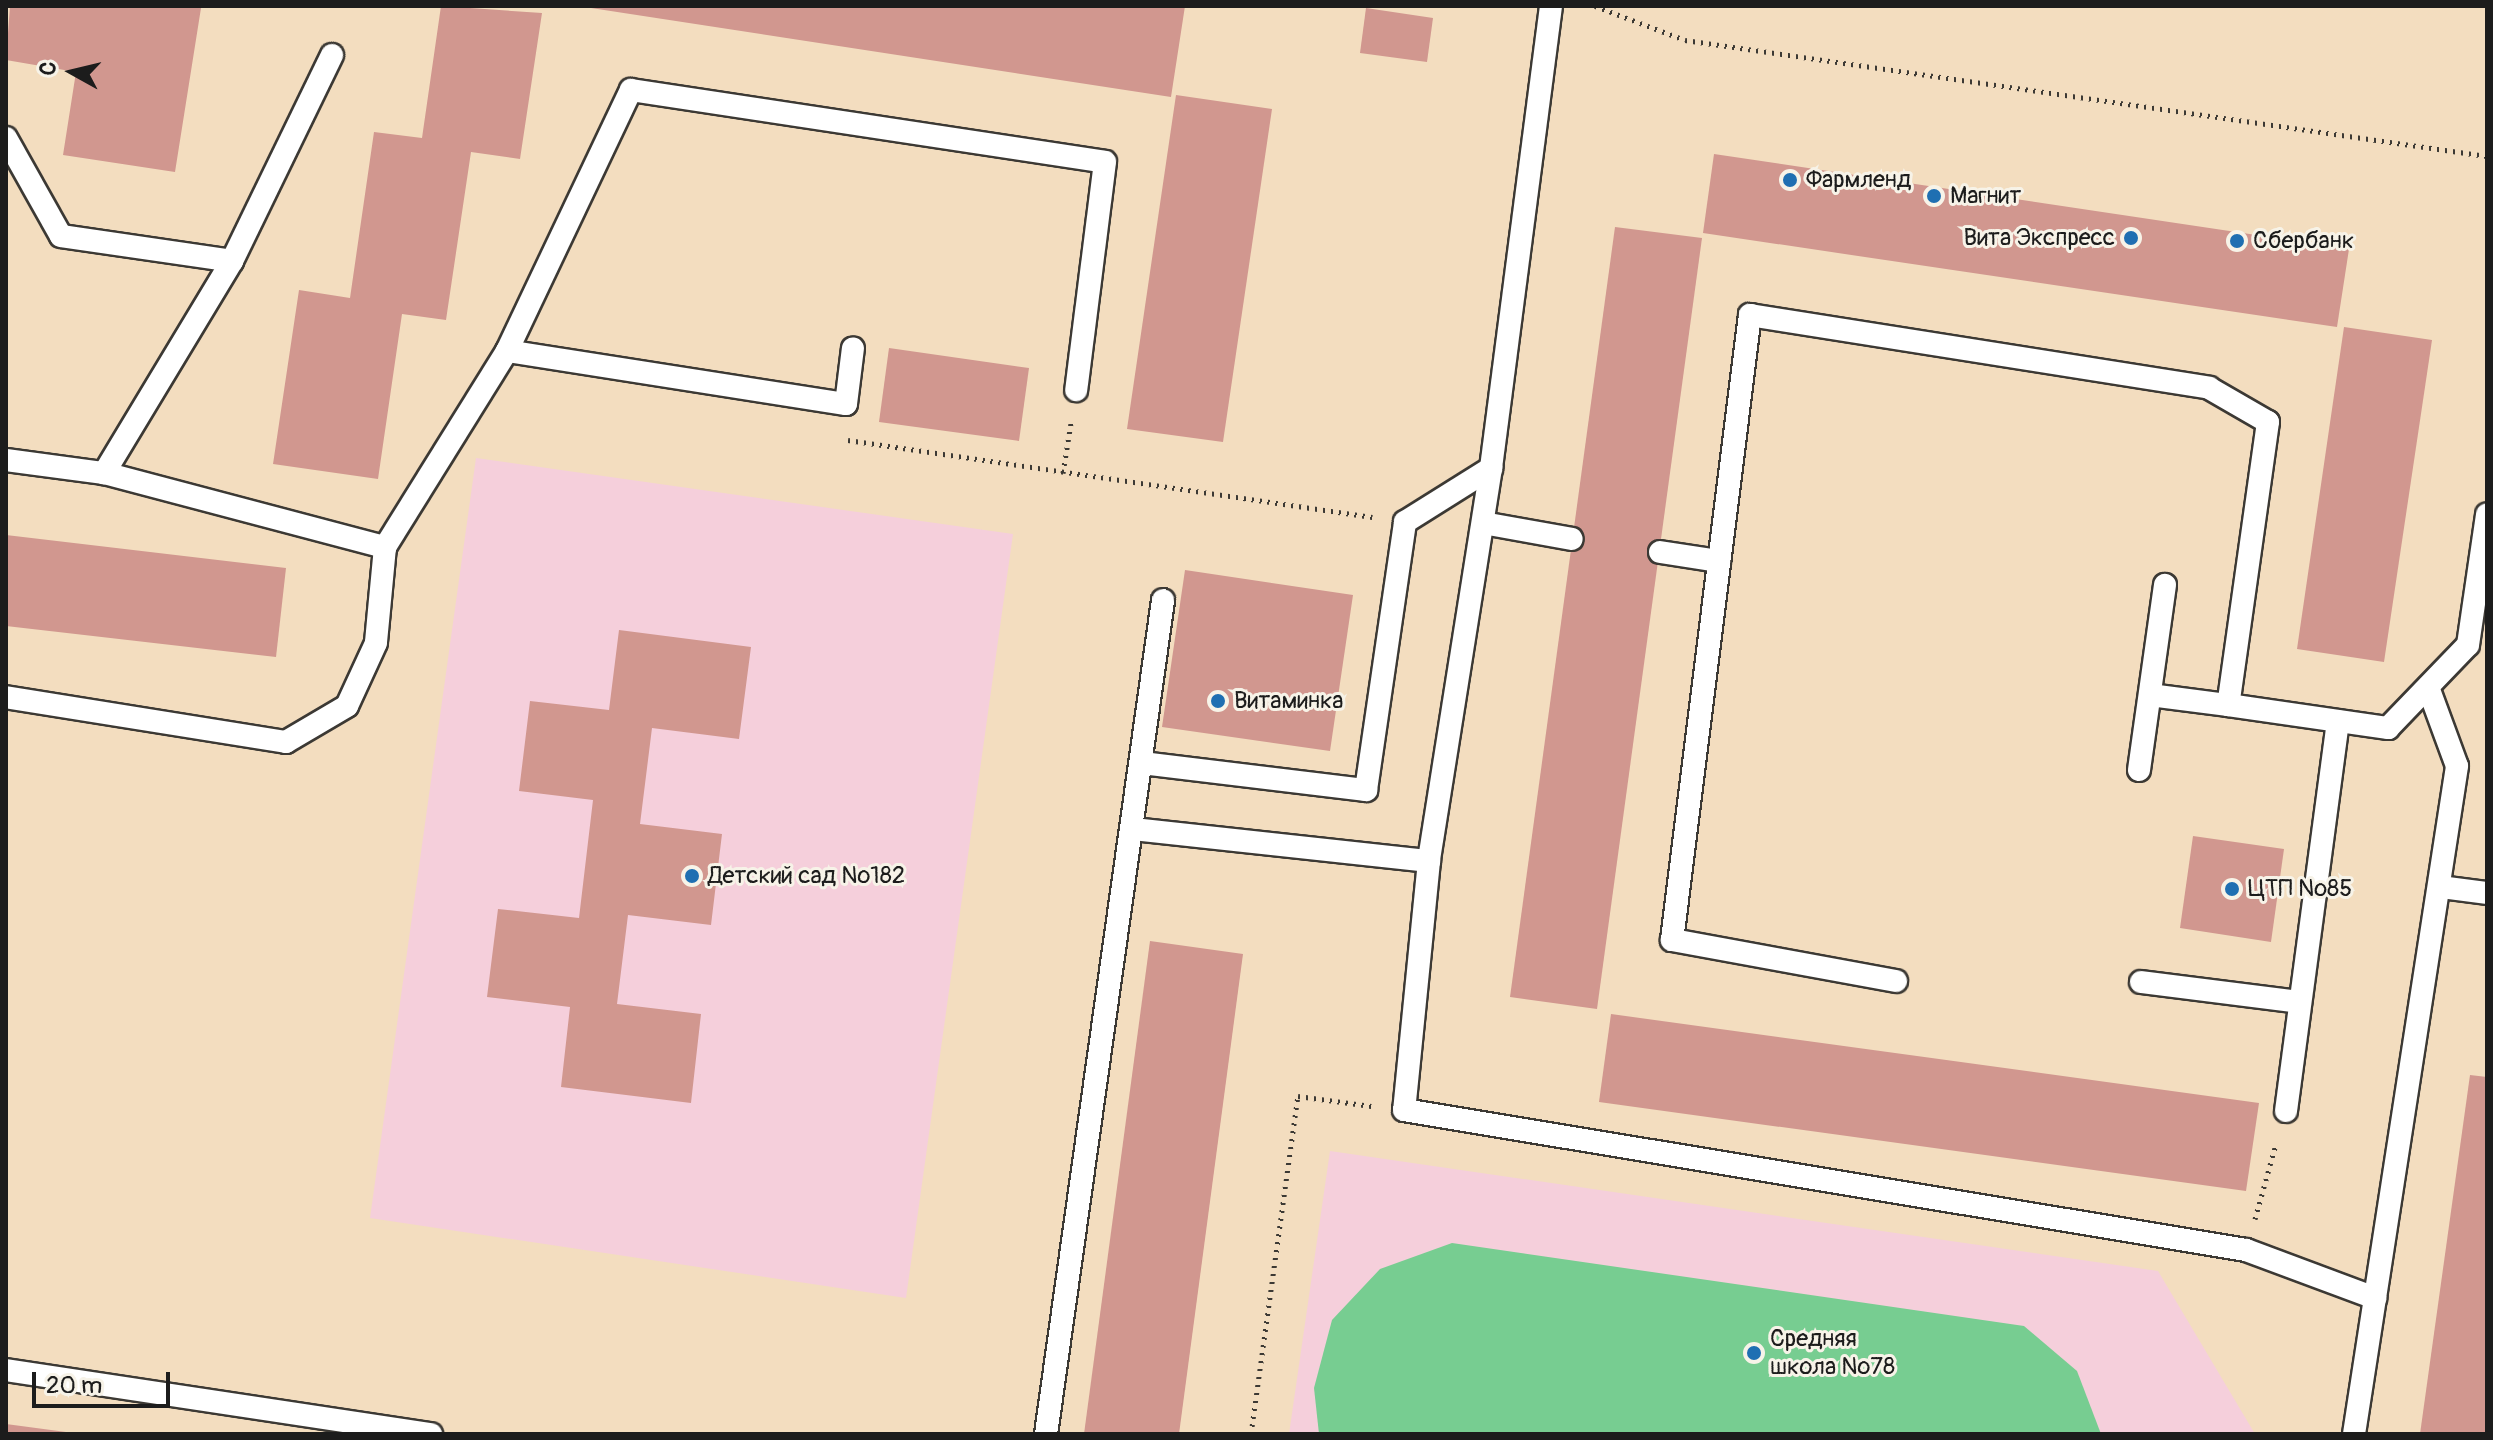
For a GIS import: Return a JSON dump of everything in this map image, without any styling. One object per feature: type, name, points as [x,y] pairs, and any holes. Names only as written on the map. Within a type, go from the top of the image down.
[{"type":"lane","points":[[1551,6],[1491,468],[1429,861],[1404,1110],[2246,1250],[2375,1298]]},
{"type":"lane","points":[[104,473],[232,261],[332,55]]},
{"type":"lane","points":[[6,697],[286,742],[347,706],[376,643],[385,547],[507,351],[631,90],[1105,162],[1076,390]]},
{"type":"lane","points":[[6,138],[61,236],[232,261]]},
{"type":"lane","points":[[1896,981],[1672,940],[1750,315],[2209,388],[2268,422],[2228,705]]},
{"type":"lane","points":[[507,351],[846,404],[853,348]]},
{"type":"lane","points":[[6,460],[104,473],[385,547]]},
{"type":"lane","points":[[1142,763],[1366,790],[1405,522],[1491,468]]},
{"type":"lane","points":[[2150,695],[2388,728],[2428,687],[2478,646],[2487,514]]},
{"type":"lane","points":[[1483,523],[1572,539]]},
{"type":"lane","points":[[1660,552],[1719,561]]},
{"type":"lane","points":[[2139,770],[2165,585]]},
{"type":"lane","points":[[1046,1434],[1163,600]]},
{"type":"lane","points":[[2354,1434],[2441,887],[2457,766],[2428,687]]},
{"type":"lane","points":[[2286,1111],[2338,721]]},
{"type":"lane","points":[[1133,829],[1429,861]]},
{"type":"lane","points":[[2441,887],[2487,893]]},
{"type":"lane","points":[[2141,982],[2300,1002]]},
{"type":"lane","points":[[6,1370],[431,1434]]},
{"type":"path","points":[[1595,6],[1685,40],[2487,156]]},
{"type":"path","points":[[1063,473],[1076,390]]},
{"type":"path","points":[[842,440],[1405,522]]},
{"type":"path","points":[[1251,1434],[1298,1096],[1404,1110]]},
{"type":"path","points":[[2246,1250],[2286,1111]]},
{"type":"shaded area","name":"Детский сад №182","points":[[476,458],[1013,534],[906,1298],[370,1218]]},
{"type":"shaded area","name":"Средняя школа №78","points":[[1330,1151],[2158,1271],[2255,1434],[1289,1434]]},
{"type":"green space","points":[[1452,1243],[2024,1326],[2077,1371],[2101,1434],[1319,1434],[1314,1388],[1332,1320],[1380,1269]]},
{"type":"building","points":[[10,6],[201,8],[175,172],[63,155],[76,72],[6,60]]},
{"type":"building","points":[[441,6],[542,13],[520,159],[471,152],[446,320],[402,314],[378,479],[273,464],[299,290],[350,298],[374,132],[422,138]]},
{"type":"building","points":[[578,6],[1185,6],[1171,97]]},
{"type":"building","points":[[1366,8],[1433,18],[1427,62],[1360,53]]},
{"type":"building","points":[[1176,95],[1272,109],[1223,442],[1127,429]]},
{"type":"building","points":[[1714,154],[2349,249],[2337,327],[1703,233]]},
{"type":"building","points":[[1615,227],[1702,238],[1597,1009],[1510,997]]},
{"type":"building","points":[[2344,327],[2432,340],[2384,662],[2297,649]]},
{"type":"building","points":[[889,348],[1029,368],[1019,441],[879,422]]},
{"type":"building","points":[[6,535],[286,568],[276,657],[6,626]]},
{"type":"building","points":[[1185,570],[1353,595],[1330,751],[1162,727]]},
{"type":"building","points":[[619,630],[751,647],[739,739],[652,728],[640,824],[722,834],[711,925],[628,915],[617,1004],[701,1014],[691,1103],[561,1087],[570,1007],[487,997],[498,909],[579,918],[593,800],[519,791],[530,701],[609,710]]},
{"type":"building","name":"ЦТП №85","points":[[2193,836],[2284,849],[2271,942],[2180,928]]},
{"type":"building","points":[[1150,941],[1243,954],[1179,1434],[1084,1434]]},
{"type":"building","points":[[1611,1014],[2259,1103],[2246,1191],[1599,1102]]},
{"type":"building","points":[[2470,1075],[2487,1077],[2487,1434],[2420,1434]]},
{"type":"building","points":[[6,1424],[66,1432],[66,1434],[6,1434]]},
{"type":"place","name":"Фармленд","points":[[1790,180]]},
{"type":"place","name":"Магнит","points":[[1934,196]]},
{"type":"place","name":"Вита Экспресс","points":[[2131,238]]},
{"type":"place","name":"Сбербанк","points":[[2237,241]]},
{"type":"place","name":"Витаминка","points":[[1218,701]]},
{"type":"place","name":"Детский сад №182","points":[[692,876]]},
{"type":"place","name":"ЦТП №85","points":[[2232,889]]},
{"type":"place","name":"Средняя школа №78","points":[[1754,1353]]}]
